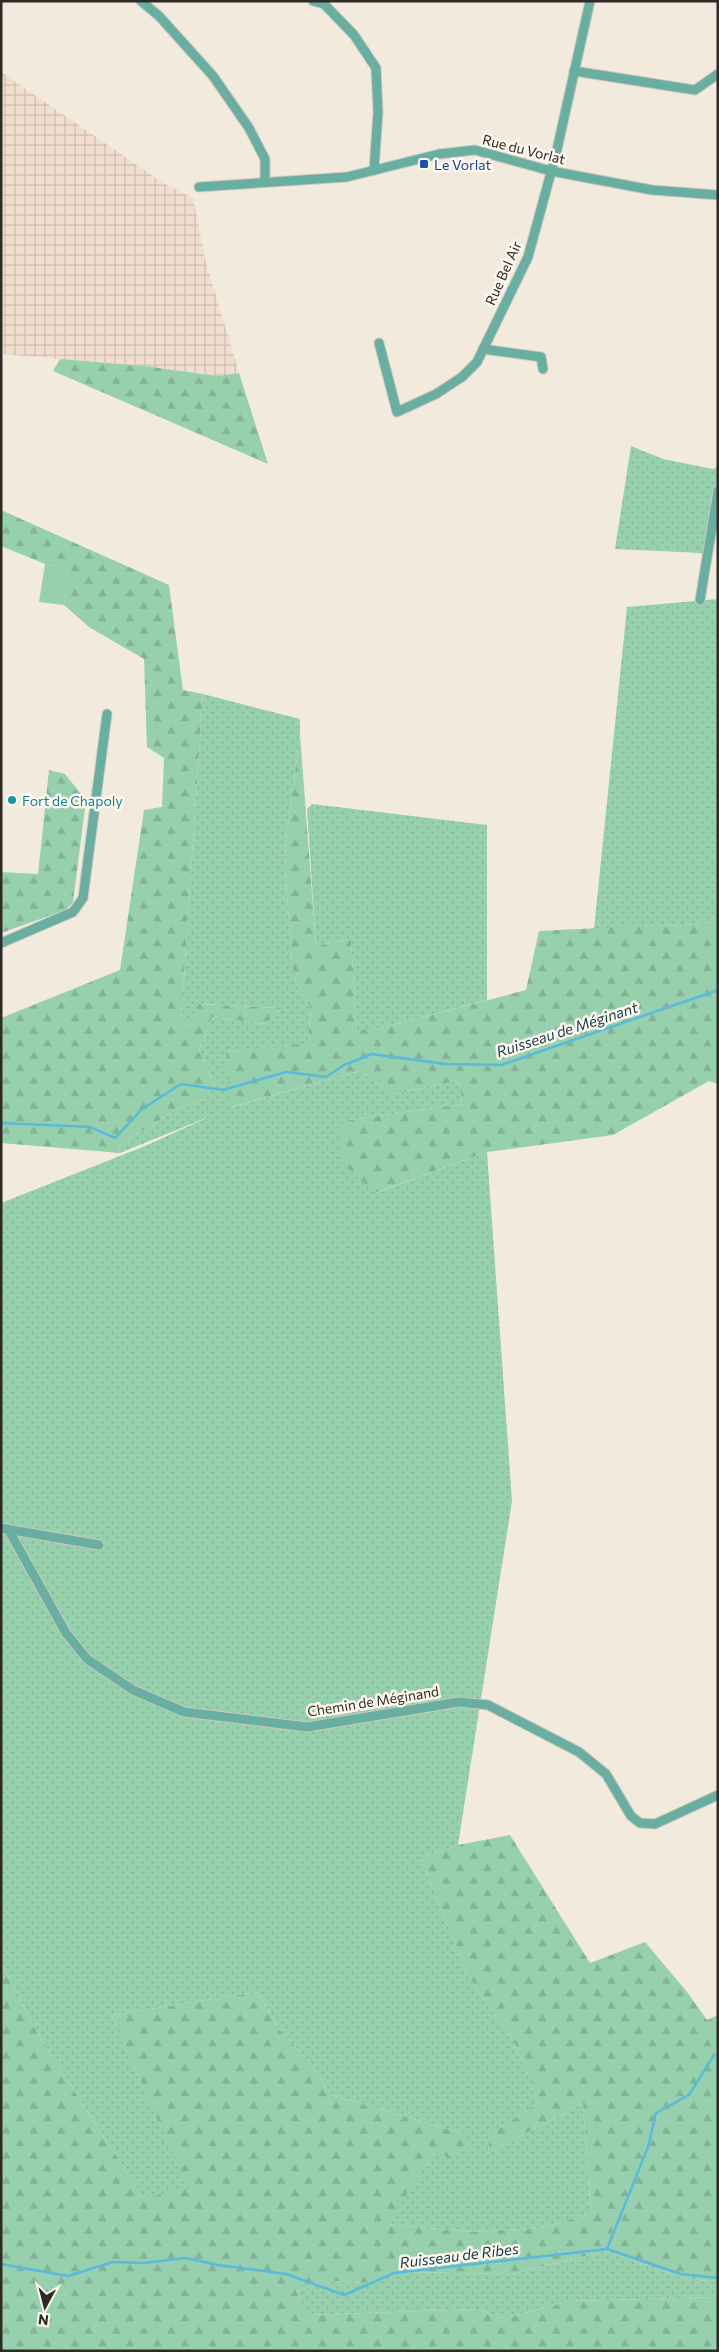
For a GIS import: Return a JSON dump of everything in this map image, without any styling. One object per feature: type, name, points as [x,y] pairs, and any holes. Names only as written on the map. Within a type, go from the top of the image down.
[{"type":"street","points":[[141,1],[164,22],[213,76],[249,128],[265,159],[265,181]]},
{"type":"street","points":[[313,1],[325,2],[354,35],[376,68],[378,112],[374,170]]},
{"type":"street","name":"Rue Bel Air","points":[[380,343],[397,412],[436,394],[462,378],[477,362],[528,257],[551,171],[590,1]]},
{"type":"street","points":[[574,70],[696,90],[718,74]]},
{"type":"street","name":"Rue du Vorlat","points":[[200,187],[347,176],[438,154],[475,150],[551,171],[652,190],[718,195]]},
{"type":"street","points":[[483,350],[541,357],[543,370]]},
{"type":"street","points":[[700,600],[718,490]]},
{"type":"street","points":[[1,943],[73,912],[84,898],[107,714]]},
{"type":"street","name":"Chemin de Méginand","points":[[5,1529],[99,1545]]},
{"type":"street","name":"Chemin de Méginand","points":[[5,1529],[66,1633],[87,1660],[133,1690],[184,1712],[307,1727],[459,1702],[488,1705],[579,1752],[606,1774],[631,1816],[640,1823],[655,1824],[718,1796]]},
{"type":"shaded area","points":[[1,72],[163,183],[193,198],[205,259],[239,373],[217,376],[145,366],[1,354]]},
{"type":"green space","points":[[60,359],[145,366],[217,376],[239,373],[268,464],[53,371]]},
{"type":"green space","points":[[631,446],[663,459],[713,469],[718,467],[718,491],[706,559],[701,553],[615,549]]},
{"type":"green space","points":[[1,510],[169,585],[183,690],[203,694],[181,1022],[190,1026],[199,1004],[282,1008],[265,1024],[212,1017],[199,1051],[215,1085],[206,1099],[177,1109],[118,1146],[120,1153],[1,1143],[1,1018],[120,970],[144,810],[162,807],[164,758],[147,747],[144,659],[89,627],[64,605],[69,568],[45,564],[1,546]]},
{"type":"green space","points":[[45,564],[70,568],[64,605],[39,602]]},
{"type":"green space","points":[[718,599],[718,922],[594,929],[627,607]]},
{"type":"green space","points":[[203,694],[300,719],[300,734],[284,855],[293,976],[311,1009],[308,1044],[226,1052],[232,1107],[360,1071],[391,1094],[459,1081],[462,1104],[343,1121],[376,1193],[487,1152],[512,1501],[458,1845],[421,1858],[467,1974],[515,2044],[539,2102],[488,2136],[489,2153],[583,2103],[591,2214],[539,2228],[472,2232],[386,2224],[436,2150],[464,2134],[332,2095],[308,2061],[278,2028],[258,1992],[111,2015],[189,2190],[143,2198],[38,2034],[1,1961],[1,1203],[145,1146],[211,1116],[120,1153],[118,1146],[177,1109],[206,1099],[215,1085],[199,1051],[212,1017],[265,1024],[282,1008],[200,1004],[190,1026],[181,1022]]},
{"type":"green space","points":[[300,734],[316,946],[351,939],[357,1030],[381,1028],[526,990],[539,931],[718,922],[718,1084],[709,1081],[613,1135],[487,1152],[375,1193],[339,1160],[343,1121],[462,1104],[459,1081],[391,1094],[360,1071],[231,1107],[226,1052],[308,1043],[311,1009],[293,976],[284,855]]},
{"type":"green space","points":[[49,770],[65,774],[86,800],[73,902],[66,910],[1,933],[1,872],[38,874]]},
{"type":"green space","points":[[312,804],[487,825],[487,1000],[381,1028],[357,1031],[351,939],[316,946],[307,809]]},
{"type":"green space","points":[[510,1835],[590,1963],[645,1942],[687,1992],[707,2020],[718,2015],[718,2282],[682,2278],[606,2251],[512,2274],[394,2272],[368,2283],[330,2281],[296,2291],[307,2315],[479,2309],[502,2319],[569,2301],[718,2297],[718,2351],[1,2351],[1,1961],[38,2034],[143,2198],[188,2189],[111,2015],[258,1992],[278,2028],[308,2061],[332,2095],[464,2134],[471,2145],[452,2160],[436,2150],[387,2224],[472,2232],[539,2228],[591,2214],[583,2103],[489,2153],[488,2136],[539,2102],[515,2044],[467,1974],[421,1858],[458,1845]]},
{"type":"green space","points":[[606,2251],[682,2278],[718,2282],[718,2297],[569,2301],[502,2319],[479,2309],[307,2315],[296,2291],[330,2281],[368,2283],[394,2272],[512,2274]]},
{"type":"waterway","name":"Ruisseau de Méginant","points":[[1,1123],[90,1127],[115,1138],[142,1109],[181,1084],[223,1090],[286,1072],[326,1077],[344,1065],[372,1054],[445,1064],[501,1065],[718,990]]},
{"type":"waterway","points":[[607,2249],[648,2147],[656,2113],[689,2095],[714,2055]]},
{"type":"waterway","name":"Ruisseau de Ribes","points":[[1,2264],[68,2276],[113,2262],[144,2263],[186,2258],[218,2265],[286,2274],[344,2295],[394,2273],[607,2249],[681,2274],[718,2278]]},
{"type":"place","name":"Le Vorlat","points":[[424,164]]},
{"type":"place","name":"Fort de Chapoly","points":[[12,800]]}]
